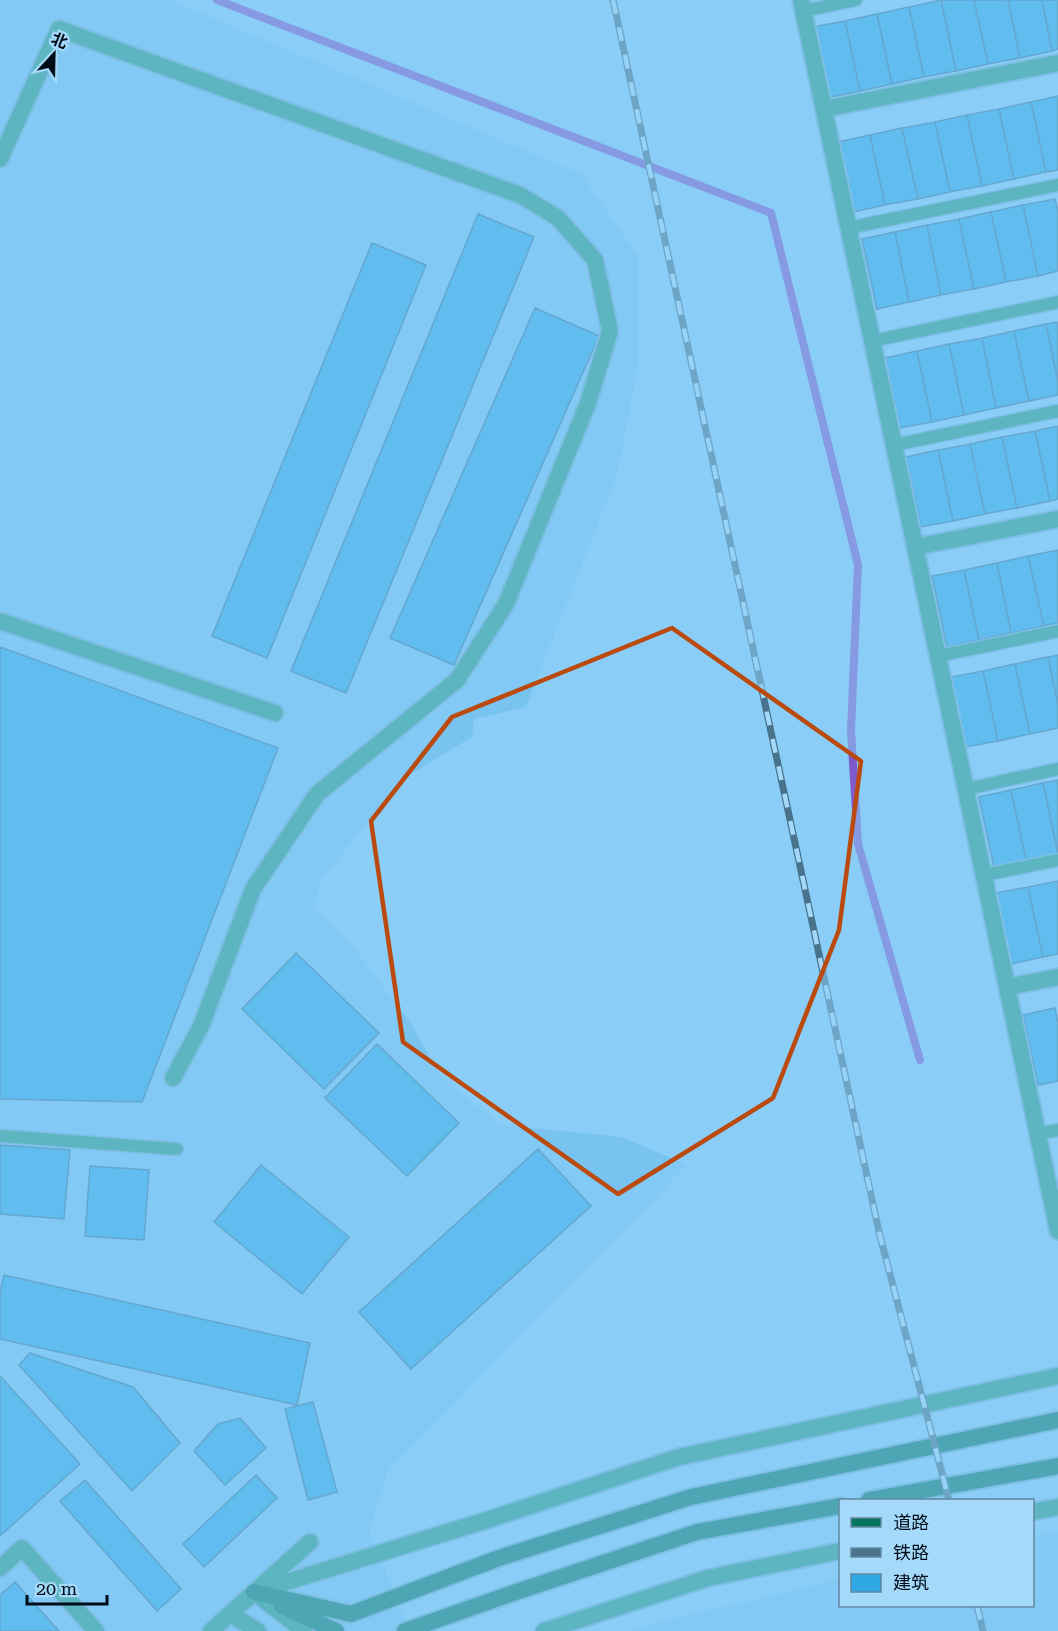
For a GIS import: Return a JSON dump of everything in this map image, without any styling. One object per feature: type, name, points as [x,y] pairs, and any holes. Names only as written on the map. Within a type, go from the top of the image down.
[{"type":"main road","points":[[254,1592],[351,1614],[499,1558],[691,1497],[1058,1420]]},
{"type":"main road","points":[[875,1499],[1058,1466]]},
{"type":"main road","points":[[405,1631],[698,1532],[839,1506]]},
{"type":"main road","points":[[254,1592],[336,1631]]},
{"type":"street","points":[[802,5],[1058,1231]]},
{"type":"street","points":[[0,159],[59,28],[520,195],[558,218],[595,260],[610,331],[588,402],[507,604],[457,680],[317,794],[253,890],[201,1026],[173,1078]]},
{"type":"street","points":[[824,109],[1058,63]]},
{"type":"street","points":[[915,548],[1058,519]]},
{"type":"street","points":[[0,621],[274,713]]},
{"type":"street","points":[[1007,987],[1058,977]]},
{"type":"street","points":[[254,1592],[484,1521],[679,1457],[1058,1376]]},
{"type":"street","points":[[1034,1512],[1058,1507]]},
{"type":"street","points":[[211,1631],[310,1542]]},
{"type":"street","points":[[0,1568],[22,1548],[96,1631]]},
{"type":"street","points":[[544,1631],[708,1578],[839,1551]]},
{"type":"street","points":[[254,1592],[304,1631]]},
{"type":"street","points":[[230,1614],[258,1631]]},
{"type":"lane","points":[[802,5],[856,0]]},
{"type":"lane","points":[[849,228],[1058,185]]},
{"type":"lane","points":[[872,341],[1058,302]]},
{"type":"lane","points":[[894,445],[1058,411]]},
{"type":"lane","points":[[938,656],[1058,631]]},
{"type":"lane","points":[[966,789],[1058,769]]},
{"type":"lane","points":[[984,875],[1058,860]]},
{"type":"lane","points":[[1038,1134],[1058,1130]]},
{"type":"lane","points":[[0,1136],[177,1149]]},
{"type":"highlighted area","points":[[672,628],[861,761],[839,930],[773,1098],[618,1194],[403,1042],[371,821],[452,717]]},
{"type":"shaded area","points":[[0,0],[170,0],[581,174],[639,258],[638,367],[617,475],[526,707],[474,719],[472,737],[401,780],[321,880],[315,910],[357,951],[413,1027],[439,1074],[500,1125],[622,1137],[687,1165],[388,1471],[369,1530],[410,1631],[0,1631]]},
{"type":"shaded area","points":[[1058,1531],[1058,1631],[632,1631],[839,1579],[839,1607],[1034,1607],[1034,1536]]},
{"type":"building","points":[[941,0],[974,0],[988,64],[956,71]]},
{"type":"building","points":[[941,0],[956,71],[924,77],[909,7]]},
{"type":"building","points":[[974,0],[1008,0],[1020,58],[988,64]]},
{"type":"building","points":[[1008,0],[1042,0],[1052,51],[1020,58]]},
{"type":"building","points":[[1042,0],[1058,0],[1058,49],[1052,51]]},
{"type":"building","points":[[909,7],[924,77],[892,84],[877,14]]},
{"type":"building","points":[[877,14],[892,84],[860,91],[845,21]]},
{"type":"building","points":[[845,21],[860,91],[827,98],[812,27]]},
{"type":"building","points":[[1058,96],[1058,170],[1046,172],[1031,102]]},
{"type":"building","points":[[1031,102],[1046,172],[1014,179],[999,109]]},
{"type":"building","points":[[999,109],[1014,179],[982,186],[967,115]]},
{"type":"building","points":[[967,115],[982,186],[950,192],[935,122]]},
{"type":"building","points":[[935,122],[950,192],[918,199],[902,128]]},
{"type":"building","points":[[902,128],[918,199],[885,205],[870,135]]},
{"type":"building","points":[[870,135],[885,205],[853,212],[838,142]]},
{"type":"building","points":[[1055,199],[1058,211],[1058,271],[1038,276],[1023,205]]},
{"type":"building","points":[[1023,205],[1038,276],[1006,282],[991,212]]},
{"type":"building","points":[[991,212],[1006,282],[974,289],[959,219]]},
{"type":"building","points":[[478,214],[534,237],[346,693],[291,671]]},
{"type":"building","points":[[959,219],[974,289],[941,295],[927,225]]},
{"type":"building","points":[[927,225],[941,295],[909,302],[895,232]]},
{"type":"building","points":[[895,232],[909,302],[877,309],[862,239]]},
{"type":"building","points":[[372,243],[426,265],[267,658],[212,636]]},
{"type":"building","points":[[535,308],[599,336],[454,665],[390,638]]},
{"type":"building","points":[[1058,322],[1058,382],[1046,324]]},
{"type":"building","points":[[1046,324],[1058,382],[1058,395],[1029,401],[1014,331]]},
{"type":"building","points":[[1014,331],[1029,401],[996,408],[982,338]]},
{"type":"building","points":[[982,338],[996,408],[964,415],[949,344]]},
{"type":"building","points":[[949,344],[964,415],[932,422],[917,351]]},
{"type":"building","points":[[917,351],[932,422],[900,428],[885,358]]},
{"type":"building","points":[[1058,426],[1058,499],[1050,501],[1035,431]]},
{"type":"building","points":[[1035,431],[1050,501],[1017,508],[1002,437]]},
{"type":"building","points":[[1002,437],[1017,508],[985,514],[970,444]]},
{"type":"building","points":[[970,444],[985,514],[953,521],[938,450]]},
{"type":"building","points":[[938,450],[953,521],[921,527],[906,457]]},
{"type":"building","points":[[1058,550],[1058,623],[1044,626],[1028,556]]},
{"type":"building","points":[[1028,556],[1044,626],[1011,633],[997,563]]},
{"type":"building","points":[[997,563],[1011,633],[979,640],[964,570]]},
{"type":"building","points":[[964,570],[979,640],[947,647],[932,576]]},
{"type":"building","points":[[0,647],[278,748],[142,1102],[0,1099]]},
{"type":"building","points":[[1058,655],[1058,705],[1048,657]]},
{"type":"building","points":[[1048,657],[1058,705],[1058,728],[1030,734],[1015,664]]},
{"type":"building","points":[[1015,664],[1030,734],[998,741],[983,671]]},
{"type":"building","points":[[983,671],[998,741],[966,747],[951,677]]},
{"type":"building","points":[[1058,780],[1058,853],[1043,783]]},
{"type":"building","points":[[1043,783],[1058,854],[1026,860],[1011,790]]},
{"type":"building","points":[[1011,790],[1026,860],[994,867],[979,797]]},
{"type":"building","points":[[1058,881],[1058,954],[1043,957],[1028,887]]},
{"type":"building","points":[[1028,887],[1043,957],[1011,964],[996,893]]},
{"type":"building","points":[[296,953],[379,1033],[324,1089],[242,1009]]},
{"type":"building","points":[[1055,1008],[1058,1023],[1058,1081],[1038,1085],[1023,1015]]},
{"type":"building","points":[[377,1044],[459,1123],[407,1176],[325,1098]]},
{"type":"building","points":[[0,1145],[70,1150],[64,1219],[0,1214]]},
{"type":"building","points":[[538,1149],[591,1206],[411,1369],[359,1312]]},
{"type":"building","points":[[261,1165],[349,1237],[302,1294],[214,1222]]},
{"type":"building","points":[[90,1166],[149,1170],[144,1240],[85,1236]]},
{"type":"building","points":[[4,1275],[310,1343],[297,1405],[0,1339],[0,1292]]},
{"type":"building","points":[[30,1353],[133,1387],[180,1443],[132,1491],[19,1365]]},
{"type":"building","points":[[0,1376],[80,1464],[0,1536]]},
{"type":"building","points":[[313,1402],[337,1492],[308,1500],[285,1409]]},
{"type":"building","points":[[240,1418],[266,1448],[225,1485],[194,1451],[218,1424]]},
{"type":"building","points":[[256,1475],[277,1498],[204,1567],[183,1544]]},
{"type":"building","points":[[85,1480],[181,1589],[157,1611],[60,1501]]},
{"type":"building","points":[[15,1582],[59,1631],[0,1631],[0,1595]]},
{"type":"waterway","points":[[217,0],[771,213],[858,565],[851,730],[858,844],[920,1060]]},
{"type":"railway","points":[[613,0],[879,1232],[949,1499]]},
{"type":"railway","points":[[977,1607],[983,1631]]}]
